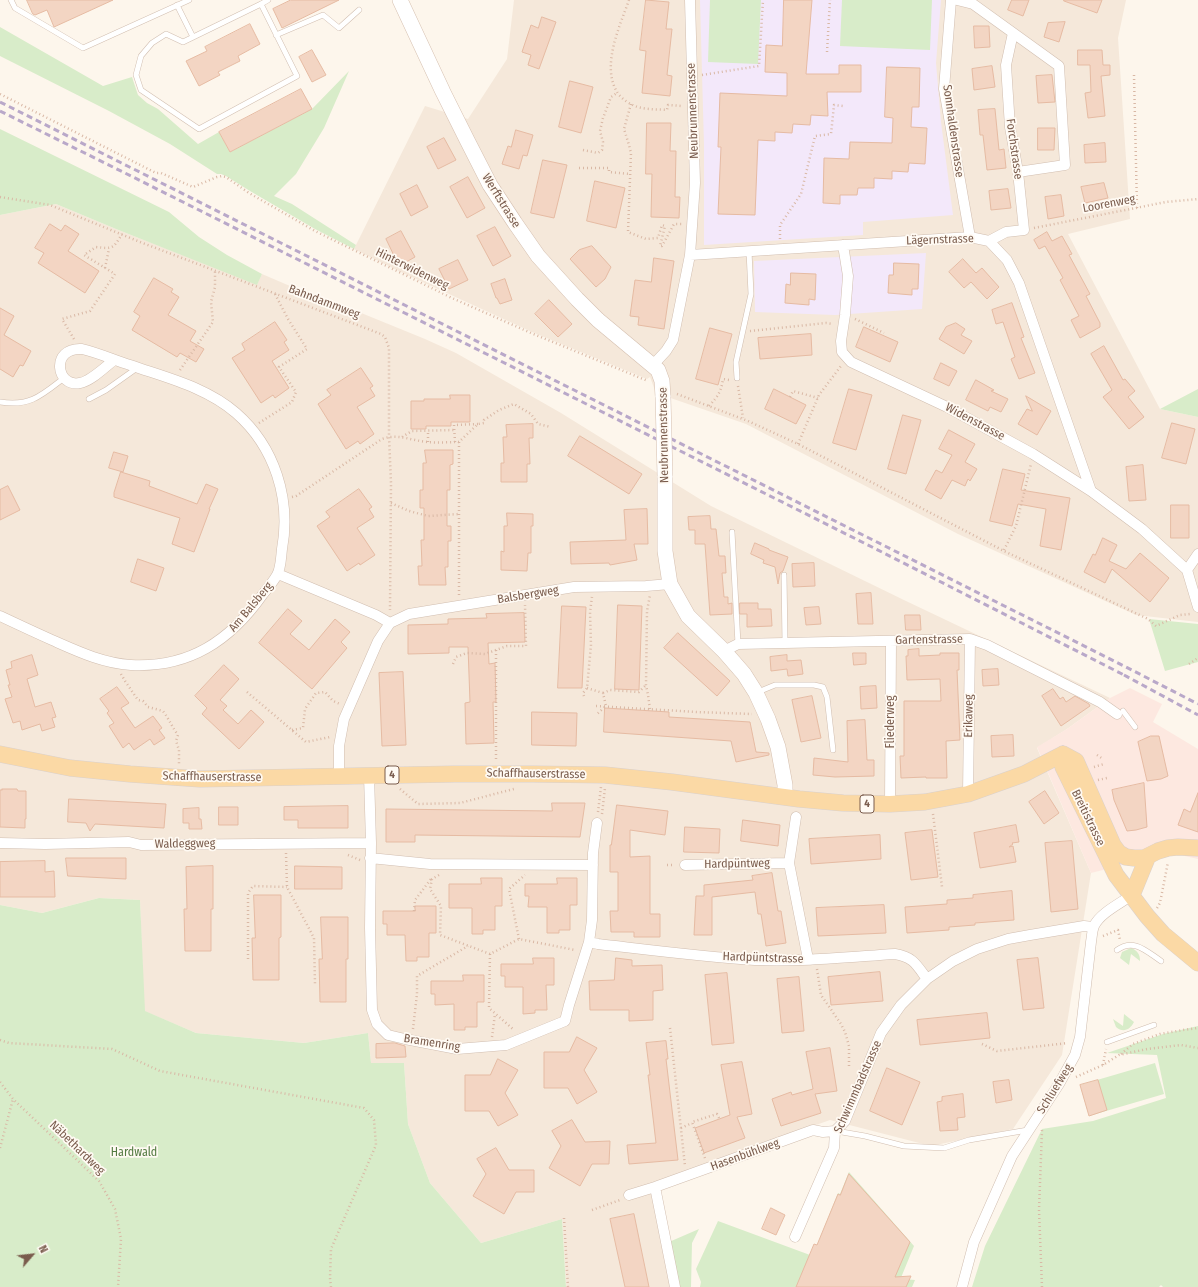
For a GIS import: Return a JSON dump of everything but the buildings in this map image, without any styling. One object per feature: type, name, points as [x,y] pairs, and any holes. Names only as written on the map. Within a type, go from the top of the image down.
[{"type":"main road","name":"Schaffhauserstrasse","points":[[0,754],[70,768],[192,778],[497,774],[605,781],[666,782],[843,803],[890,804],[925,802],[968,794],[1024,774],[1063,754]]},
{"type":"main road","name":"Breitistrasse","points":[[1063,754],[1076,761],[1113,845],[1119,853],[1126,857],[1134,858],[1148,856]]},
{"type":"main road","name":"Breitistrasse","points":[[1063,754],[1064,767],[1116,875],[1147,916],[1163,934],[1198,963]]},
{"type":"main road","points":[[1132,895],[1148,856],[1168,848],[1198,848]]},
{"type":"street","name":"Werftstrasse","points":[[400,0],[443,92],[490,186],[514,223],[538,256],[562,284],[598,320],[653,365]]},
{"type":"street","name":"Neubrunnenstrasse","points":[[690,0],[695,183],[690,255],[673,340],[666,351],[653,365],[661,375],[663,392],[665,551],[670,584],[688,616],[724,651],[744,674],[756,693],[778,747],[785,797]]},
{"type":"street","name":"Sonnhaldenstrasse","points":[[951,0],[944,89],[970,236]]},
{"type":"street","points":[[957,0],[973,4],[1060,66],[1065,165],[1018,172]]},
{"type":"street","name":"Forchstrasse","points":[[1012,33],[1006,65],[1010,127],[1018,172],[1024,230]]},
{"type":"street","points":[[989,241],[1006,232],[1024,230]]},
{"type":"street","name":"Lägernstrasse","points":[[690,255],[970,236],[989,241],[1008,260],[1019,283],[1091,491]]},
{"type":"street","points":[[843,245],[848,276],[841,341],[842,352],[848,358]]},
{"type":"street","name":"Am Balsberg","points":[[0,616],[80,653],[97,659],[130,665],[165,663],[181,660],[196,654],[212,646],[227,635],[255,606],[278,574],[285,531],[284,503],[278,478],[268,452],[249,426],[236,413],[208,393],[197,388],[82,349],[71,350],[62,357],[59,368],[64,378]]},
{"type":"street","name":"Widenstrasse","points":[[848,358],[851,362],[947,407],[1033,454],[1091,491],[1142,529],[1187,570]]},
{"type":"street","points":[[64,378],[74,384],[80,384],[91,378],[114,360]]},
{"type":"street","points":[[1196,610],[1187,570],[1198,554]]},
{"type":"street","points":[[278,574],[376,615],[390,624]]},
{"type":"street","name":"Balsbergweg","points":[[339,776],[339,746],[344,718],[378,641],[390,624],[409,614],[574,587],[646,586],[670,584]]},
{"type":"street","name":"Gartenstrasse","points":[[724,651],[738,644],[970,639],[988,645],[1120,713]]},
{"type":"street","name":"Erikaweg","points":[[968,794],[970,639]]},
{"type":"street","name":"Fliederweg","points":[[890,804],[891,641]]},
{"type":"street","name":"Bramenring","points":[[369,775],[372,1010],[377,1024],[388,1034],[412,1040],[457,1049],[506,1045],[566,1021],[569,1005],[590,942],[592,920],[593,853],[598,823]]},
{"type":"street","points":[[796,818],[789,863],[812,959]]},
{"type":"street","name":"Waldeggweg","points":[[0,843],[45,844],[129,842],[141,845],[371,843]]},
{"type":"street","points":[[370,858],[430,864],[593,865]]},
{"type":"street","name":"Hardpüntweg","points":[[685,865],[789,863]]},
{"type":"street","points":[[1092,932],[1096,922],[1101,916],[1132,895]]},
{"type":"street","name":"Schwimmbadstrasse","points":[[795,1237],[834,1148],[835,1131],[845,1121],[882,1033],[901,1005],[927,979],[953,961],[977,949],[1008,939],[1084,926],[1092,932]]},
{"type":"street","name":"Schluefweg","points":[[962,1287],[974,1242],[1012,1156],[1073,1060],[1080,1038],[1092,932]]},
{"type":"street","name":"Hardpüntstrasse","points":[[590,942],[756,960],[812,959],[895,954],[912,959],[927,979]]},
{"type":"street","name":"Hasenbühlweg","points":[[629,1195],[813,1130],[823,1132],[835,1131]]},
{"type":"street","points":[[655,1187],[675,1287]]},
{"type":"lane","points":[[11,0],[15,8],[83,48],[189,0]]},
{"type":"lane","points":[[261,4],[297,76],[199,129],[141,90],[136,74],[141,56],[152,43],[166,34],[183,42],[268,0]]},
{"type":"lane","points":[[177,5],[193,37]]},
{"type":"lane","points":[[276,35],[323,14],[339,28],[359,10]]},
{"type":"lane","points":[[737,378],[736,362],[751,294],[749,251]]},
{"type":"lane","points":[[90,398],[106,390],[137,368]]},
{"type":"lane","points":[[0,402],[12,404],[28,402],[44,394],[64,378]]},
{"type":"lane","points":[[732,532],[738,644]]},
{"type":"lane","points":[[784,575],[786,643]]},
{"type":"lane","points":[[756,693],[775,685],[814,685],[823,687],[827,697],[833,750]]},
{"type":"lane","points":[[1120,713],[1135,727]]},
{"type":"lane","points":[[1117,950],[1122,946],[1130,944],[1137,946],[1160,961]]},
{"type":"lane","points":[[1107,1042],[1154,1025]]},
{"type":"lane","points":[[835,1131],[865,1136],[904,1146],[944,1148],[969,1140],[1028,1130]]},
{"type":"path","points":[[629,0],[615,40],[611,61],[611,76],[617,93],[631,104],[641,108],[667,110],[668,105],[692,108]]},
{"type":"path","points":[[692,77],[759,66],[763,0]]},
{"type":"path","points":[[827,52],[830,0]]},
{"type":"path","points":[[1134,75],[1137,208]]},
{"type":"path","points":[[583,150],[598,153],[602,150],[603,142],[600,131],[603,118],[611,97],[617,93]]},
{"type":"path","name":"Hinterwidenweg","points":[[0,94],[156,173],[161,173],[193,186],[222,176],[315,231],[452,298],[663,392],[709,406],[743,419],[798,444],[1004,551],[1131,610],[1148,619],[1156,626],[1180,615],[1196,610]]},
{"type":"path","points":[[631,104],[624,129],[630,145],[631,153],[628,232],[646,239],[658,238],[662,225],[665,226],[660,246],[662,246],[674,224],[692,224]]},
{"type":"path","points":[[780,249],[780,226],[801,194],[815,136],[831,134],[834,105],[843,106]]},
{"type":"path","points":[[579,168],[609,168],[609,172],[630,174]]},
{"type":"path","name":"Bahndammweg","points":[[0,197],[50,205],[385,336],[389,348],[389,436],[391,483],[390,608]]},
{"type":"path","name":"Loorenweg","points":[[1024,230],[1166,202],[1198,199]]},
{"type":"path","points":[[74,340],[62,319],[90,311],[115,274],[84,255],[96,247],[109,249],[115,246],[122,234]]},
{"type":"path","points":[[105,268],[109,249]]},
{"type":"path","points":[[178,374],[213,322],[211,302],[215,287],[215,270]]},
{"type":"path","points":[[256,425],[292,402],[296,392],[279,367],[307,349],[288,319],[275,294]]},
{"type":"path","points":[[845,315],[884,333]]},
{"type":"path","points":[[744,331],[826,323],[843,326]]},
{"type":"path","points":[[798,444],[818,398],[848,358]]},
{"type":"path","points":[[709,406],[718,397],[722,389],[723,379],[734,381],[737,378],[743,419]]},
{"type":"path","points":[[790,397],[793,390],[818,398]]},
{"type":"path","points":[[454,442],[454,425],[484,423],[484,420],[499,410],[514,404],[531,414],[538,424],[551,426]]},
{"type":"path","points":[[289,498],[296,496],[382,439],[389,436],[428,442],[459,442],[478,424]]},
{"type":"path","points":[[428,430],[428,442]]},
{"type":"path","points":[[402,437],[412,431],[454,430]]},
{"type":"path","points":[[458,606],[459,442]]},
{"type":"path","points":[[1004,551],[1016,526],[1033,454]]},
{"type":"path","points":[[391,503],[409,511],[428,516],[459,514]]},
{"type":"path","points":[[584,696],[583,693],[587,688],[591,645],[590,612],[593,593]]},
{"type":"path","points":[[650,595],[651,598],[647,611],[646,685],[650,708]]},
{"type":"path","points":[[453,664],[456,657],[468,653],[485,654],[507,646],[526,646],[524,603]]},
{"type":"path","points":[[496,650],[496,762]]},
{"type":"path","points":[[1189,664],[1198,658]]},
{"type":"path","points":[[120,672],[125,682],[138,700],[143,701],[148,707],[163,710],[173,725],[173,728],[178,735],[176,741],[179,750],[179,767]]},
{"type":"path","points":[[587,688],[603,693],[610,690],[639,692],[646,685]]},
{"type":"path","points":[[247,692],[306,742],[341,734]]},
{"type":"path","points":[[292,730],[303,728],[305,709],[316,693],[325,692],[332,702],[342,705]]},
{"type":"path","points":[[603,693],[606,706]]},
{"type":"path","points":[[596,706],[756,714]]},
{"type":"path","points":[[597,714],[606,706]]},
{"type":"path","points":[[1097,755],[1103,759]]},
{"type":"path","points":[[1092,768],[1104,764]]},
{"type":"path","points":[[598,823],[597,818],[600,794],[605,781]]},
{"type":"path","points":[[598,823],[601,819],[605,781]]},
{"type":"path","points":[[397,786],[418,804],[460,803],[517,788]]},
{"type":"path","points":[[933,814],[942,887]]},
{"type":"path","points":[[286,843],[287,887],[314,938],[315,984]]},
{"type":"path","points":[[1157,908],[1160,903],[1170,855]]},
{"type":"path","points":[[414,911],[415,900],[432,878],[446,873]]},
{"type":"path","points":[[519,939],[509,889],[525,875]]},
{"type":"path","points":[[432,878],[430,888],[440,906],[440,935],[490,954],[519,939],[586,952]]},
{"type":"path","points":[[248,959],[248,893],[253,886],[287,887]]},
{"type":"path","points":[[1092,932],[1101,937],[1118,930],[1122,946]]},
{"type":"path","points":[[412,1040],[417,994],[417,976],[469,946]]},
{"type":"path","points":[[490,954],[489,1008],[523,1038]]},
{"type":"path","points":[[812,959],[821,995],[845,1032],[848,1046],[849,1066]]},
{"type":"path","points":[[491,1046],[495,1013]]},
{"type":"path","points":[[670,1028],[686,1176]]},
{"type":"path","points":[[1059,1084],[1103,1065],[1119,1056],[1133,1044],[1160,1034],[1198,1028]]},
{"type":"path","points":[[0,1040],[9,1043],[112,1049],[160,1071],[364,1108],[374,1120],[376,1145],[331,1249],[331,1287]]},
{"type":"path","points":[[1103,1065],[1107,1042]]},
{"type":"path","points":[[982,1044],[998,1051],[1070,1043]]},
{"type":"path","points":[[1119,1056],[1147,1049],[1181,1045],[1198,1048]]},
{"type":"path","name":"Näbethardweg","points":[[0,1082],[13,1099],[99,1181],[115,1209],[121,1239],[118,1287]]},
{"type":"path","points":[[0,1148],[13,1099]]},
{"type":"path","points":[[1041,1111],[1043,1138],[1039,1210],[1042,1287]]},
{"type":"path","points":[[681,1128],[692,1122],[717,1114],[719,1118]]},
{"type":"path","points":[[692,1123],[708,1168]]},
{"type":"path","points":[[592,1210],[612,1203]]},
{"type":"path","points":[[564,1218],[568,1287]]},
{"type":"shaded area","points":[[514,0],[1126,0],[1118,38],[1130,219],[1068,234],[1160,409],[1198,417],[1198,622],[1136,615],[958,534],[746,424],[656,393],[650,377],[647,379],[532,332],[354,249],[425,106],[468,119],[507,59]]},
{"type":"shaded area","points":[[700,0],[941,0],[936,63],[941,122],[953,215],[863,222],[863,235],[704,245],[704,145]]},
{"type":"shaded area","points":[[56,204],[257,284],[262,274],[304,292],[349,308],[456,353],[561,413],[711,506],[1110,698],[1067,729],[1037,748],[1091,873],[1062,1055],[1013,1129],[931,1146],[830,1120],[658,1181],[678,1287],[566,1287],[562,1219],[481,1243],[430,1183],[408,1124],[404,1063],[371,1063],[368,1033],[304,1043],[196,1033],[144,1011],[140,900],[99,898],[42,913],[0,905],[0,215]]},
{"type":"shaded area","points":[[926,253],[922,309],[835,315],[755,312],[754,261]]},
{"type":"shaded area","points":[[1130,688],[1162,704],[1153,722],[1198,749],[1198,859],[1171,853],[1091,873],[1037,747],[1067,729],[1110,698]]},
{"type":"green space","points":[[710,0],[761,0],[758,64],[708,62]]},
{"type":"green space","points":[[842,0],[932,0],[930,50],[840,46]]},
{"type":"green space","points":[[0,27],[103,86],[132,77],[138,95],[147,103],[158,109],[198,144],[219,132],[230,152],[312,109],[349,71],[324,128],[296,174],[274,196],[292,204],[356,245],[354,249],[315,229],[226,176],[217,174],[170,144],[109,111],[0,56]]},
{"type":"green space","points":[[0,129],[169,212],[199,237],[227,255],[262,274],[257,285],[56,204],[0,215]]},
{"type":"green space","points":[[1198,389],[1198,417],[1160,409]]},
{"type":"green space","points":[[1149,619],[1198,624],[1198,662],[1165,671]]},
{"type":"green space","name":"Hardwald","points":[[99,898],[140,900],[145,1011],[196,1033],[304,1043],[368,1033],[371,1063],[404,1063],[408,1124],[430,1183],[481,1243],[562,1219],[566,1287],[0,1287],[0,905],[42,913]]},
{"type":"green space","points":[[1131,948],[1138,953],[1140,961],[1131,954],[1129,965],[1120,958],[1122,952]]},
{"type":"green space","points":[[1124,1014],[1134,1022],[1128,1029],[1121,1030],[1116,1027],[1113,1019],[1123,1026]]},
{"type":"green space","points":[[1198,1026],[1198,1287],[1163,1287],[1161,1285],[1159,1287],[972,1287],[985,1246],[1042,1129],[1093,1121],[1166,1098],[1157,1055],[1107,1053],[1163,1034]]},
{"type":"green space","points":[[1155,1063],[1164,1094],[1089,1116],[1080,1085]]},
{"type":"green space","points":[[849,1172],[914,1246],[898,1285],[903,1279],[915,1280],[912,1287],[700,1287],[701,1282],[696,1269],[718,1221],[810,1255],[817,1245],[838,1193],[840,1194]]},
{"type":"green space","points":[[699,1229],[692,1243],[691,1287],[678,1287],[669,1242]]},
{"type":"railway","points":[[0,102],[1198,704]]},
{"type":"railway","points":[[0,111],[872,547],[1128,677]]},
{"type":"railway","points":[[1124,675],[1198,715]]}]
